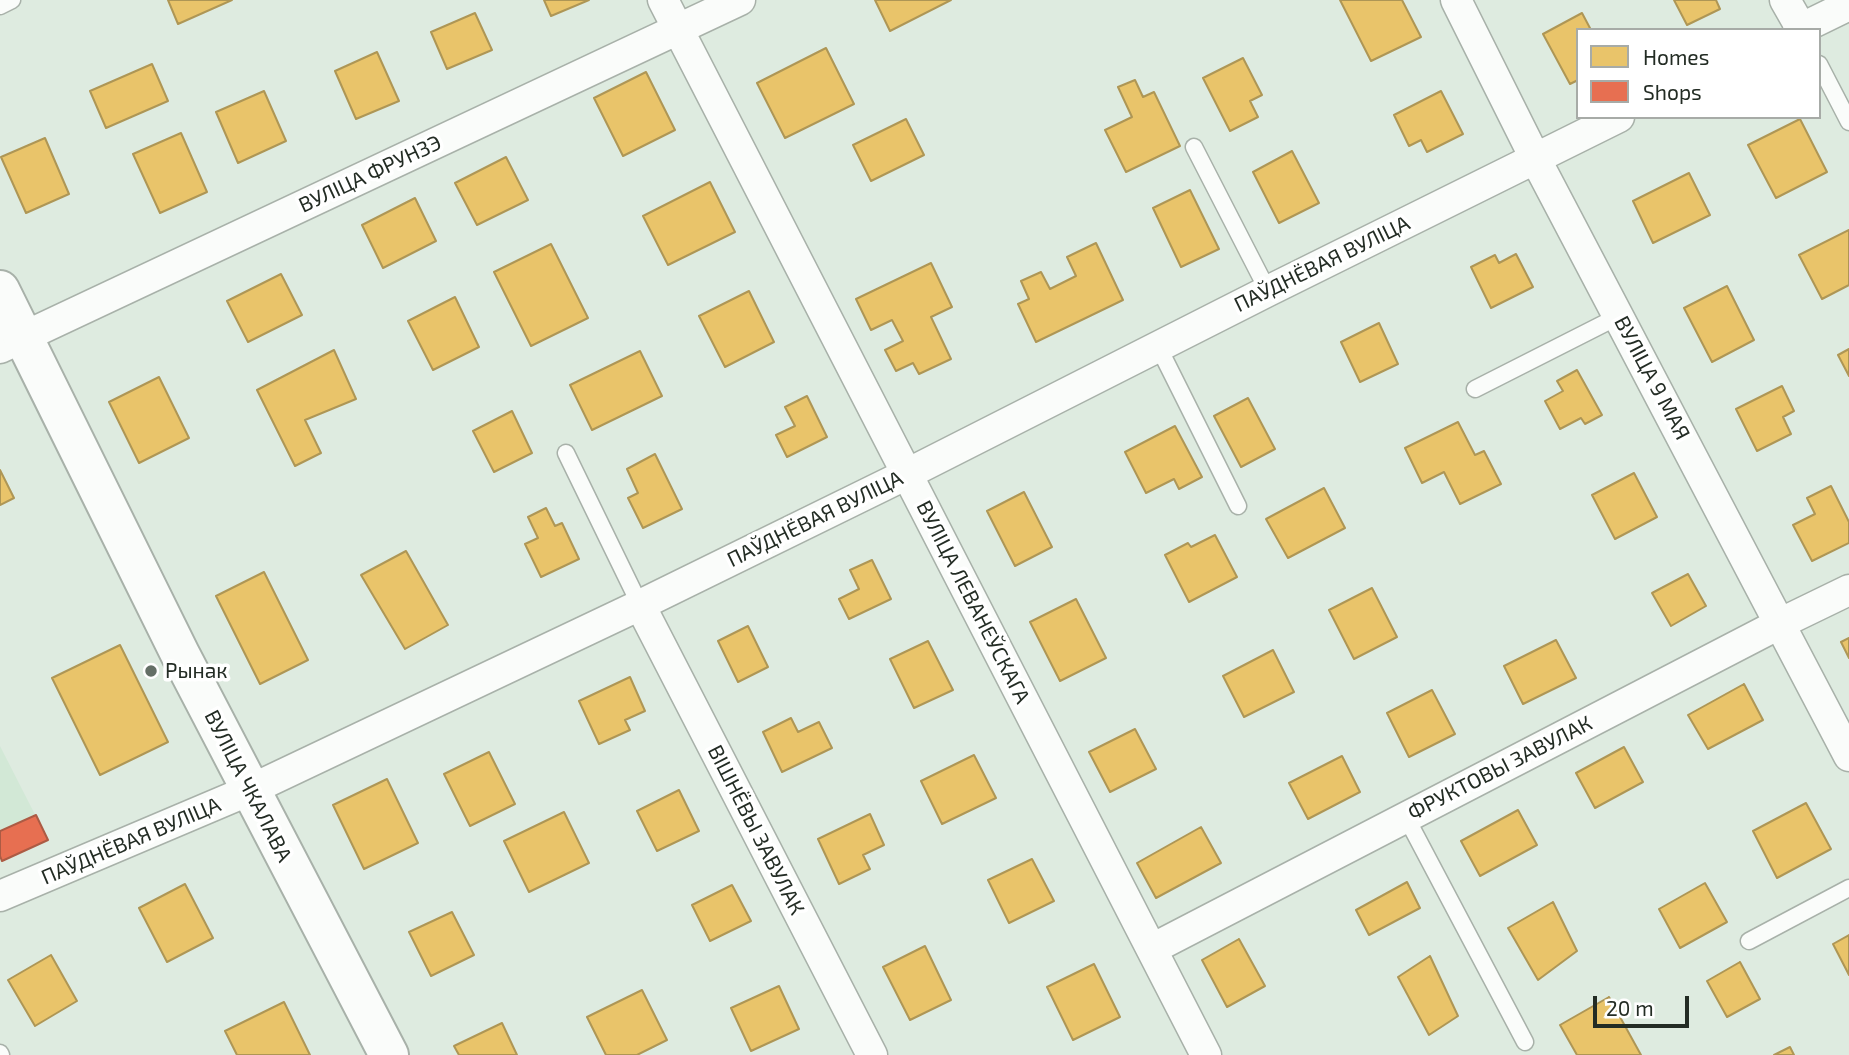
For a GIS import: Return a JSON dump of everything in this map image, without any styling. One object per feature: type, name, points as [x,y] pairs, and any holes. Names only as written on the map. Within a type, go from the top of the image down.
[{"type":"main road","name":"ВУЛІЦА ЧКАЛАВА","points":[[0,290],[11,342],[389,1055]]},
{"type":"street","name":"ВУЛІЦА ЛЕВАНЕЎСКАГА","points":[[663,0],[1206,1055]]},
{"type":"street","name":"ВУЛІЦА ФРУНЗЭ","points":[[11,342],[740,0]]},
{"type":"street","name":"ВУЛІЦА 9 МАЯ","points":[[1456,0],[1535,158],[1849,756]]},
{"type":"street","points":[[1786,0],[1800,28]]},
{"type":"street","points":[[1802,28],[1849,5]]},
{"type":"street","name":"ПАЎДНЁВАЯ ВУЛІЦА","points":[[0,896],[250,790],[640,605],[1615,119]]},
{"type":"street","name":"ФРУКТОВЫ ЗАВУЛАК","points":[[1152,949],[1849,590]]},
{"type":"street","name":"ВІШНЁВЫ ЗАВУЛАК","points":[[640,605],[872,1055]]},
{"type":"lane","points":[[0,6],[12,0]]},
{"type":"lane","points":[[1821,68],[1849,122]]},
{"type":"lane","points":[[1194,147],[1268,291]]},
{"type":"lane","points":[[1475,389],[1619,316]]},
{"type":"lane","points":[[1158,346],[1238,506]]},
{"type":"lane","points":[[566,453],[640,605]]},
{"type":"lane","points":[[1406,817],[1525,1042]]},
{"type":"lane","points":[[1749,941],[1849,888]]},
{"type":"shaded area","points":[[0,746],[48,840],[0,862]]},
{"type":"building: Homes","points":[[168,0],[232,0],[178,24]]},
{"type":"building: Homes","points":[[544,0],[589,0],[551,16]]},
{"type":"building: Homes","points":[[875,0],[951,0],[890,31]]},
{"type":"building: Homes","points":[[1340,0],[1402,0],[1421,37],[1371,61]]},
{"type":"building: Homes","points":[[1674,0],[1716,0],[1720,9],[1687,25]]},
{"type":"building: Homes","points":[[475,13],[492,50],[447,69],[431,32]]},
{"type":"building: Homes","points":[[1582,13],[1590,28],[1576,28],[1576,81],[1570,84],[1543,34]]},
{"type":"building: Homes","points":[[826,48],[854,104],[785,138],[757,83]]},
{"type":"building: Homes","points":[[377,52],[399,101],[356,119],[335,71]]},
{"type":"building: Homes","points":[[1243,58],[1262,95],[1250,101],[1258,117],[1230,131],[1203,78]]},
{"type":"building: Homes","points":[[152,64],[168,101],[106,128],[90,91]]},
{"type":"building: Homes","points":[[646,72],[675,130],[623,156],[594,98]]},
{"type":"building: Homes","points":[[1135,80],[1143,97],[1154,92],[1180,146],[1126,172],[1105,130],[1132,117],[1118,87]]},
{"type":"building: Homes","points":[[264,91],[286,141],[238,163],[216,112]]},
{"type":"building: Homes","points":[[1441,91],[1463,134],[1427,152],[1421,140],[1409,146],[1394,115]]},
{"type":"building: Homes","points":[[906,119],[924,155],[871,181],[853,145]]},
{"type":"building: Homes","points":[[1800,119],[1827,172],[1776,198],[1748,145]]},
{"type":"building: Homes","points":[[181,133],[207,192],[160,213],[133,154]]},
{"type":"building: Homes","points":[[45,138],[69,194],[26,213],[1,157]]},
{"type":"building: Homes","points":[[1292,151],[1319,203],[1279,223],[1253,172]]},
{"type":"building: Homes","points":[[506,157],[528,200],[477,225],[455,183]]},
{"type":"building: Homes","points":[[1689,173],[1710,215],[1653,243],[1633,201]]},
{"type":"building: Homes","points":[[710,182],[735,232],[668,265],[643,216]]},
{"type":"building: Homes","points":[[1190,190],[1219,249],[1181,267],[1153,208]]},
{"type":"building: Homes","points":[[415,198],[436,241],[383,268],[362,225]]},
{"type":"building: Homes","points":[[1849,230],[1849,285],[1822,299],[1799,255]]},
{"type":"building: Homes","points":[[1096,243],[1123,300],[1036,342],[1018,304],[1029,299],[1021,281],[1041,272],[1050,289],[1076,276],[1067,257]]},
{"type":"building: Homes","points":[[551,244],[588,318],[531,346],[494,272]]},
{"type":"building: Homes","points":[[1516,254],[1533,287],[1491,308],[1471,267],[1495,255],[1499,263]]},
{"type":"building: Homes","points":[[931,263],[952,307],[931,317],[951,359],[919,374],[913,363],[896,371],[885,350],[903,341],[892,320],[871,330],[856,299]]},
{"type":"building: Homes","points":[[281,274],[302,315],[248,342],[227,301]]},
{"type":"building: Homes","points":[[1727,286],[1754,340],[1712,362],[1684,308]]},
{"type":"building: Homes","points":[[749,291],[774,342],[725,367],[699,316]]},
{"type":"building: Homes","points":[[455,297],[479,347],[433,370],[408,321]]},
{"type":"building: Homes","points":[[1379,323],[1398,364],[1360,382],[1341,342]]},
{"type":"building: Homes","points":[[1849,349],[1849,376],[1838,355]]},
{"type":"building: Homes","points":[[334,350],[356,399],[305,420],[321,453],[295,466],[257,390]]},
{"type":"building: Homes","points":[[640,351],[662,396],[592,430],[570,385]]},
{"type":"building: Homes","points":[[1577,370],[1602,415],[1585,424],[1581,418],[1560,429],[1545,401],[1563,391],[1557,381]]},
{"type":"building: Homes","points":[[159,377],[189,438],[139,463],[109,402]]},
{"type":"building: Homes","points":[[1782,386],[1794,411],[1783,417],[1791,434],[1757,451],[1736,409]]},
{"type":"building: Homes","points":[[807,396],[827,437],[787,457],[776,435],[795,426],[785,407]]},
{"type":"building: Homes","points":[[1248,398],[1275,449],[1241,467],[1214,416]]},
{"type":"building: Homes","points":[[512,411],[532,453],[494,472],[473,431]]},
{"type":"building: Homes","points":[[1458,422],[1475,455],[1484,451],[1501,484],[1460,504],[1444,472],[1422,483],[1405,448]]},
{"type":"building: Homes","points":[[1175,426],[1202,477],[1179,489],[1174,479],[1146,493],[1125,452]]},
{"type":"building: Homes","points":[[655,454],[682,509],[643,528],[628,498],[638,493],[627,469]]},
{"type":"building: Homes","points":[[0,470],[14,498],[0,505]]},
{"type":"building: Homes","points":[[1634,473],[1657,517],[1615,539],[1592,495]]},
{"type":"building: Homes","points":[[1831,486],[1849,522],[1849,543],[1812,561],[1793,525],[1815,514],[1807,498]]},
{"type":"building: Homes","points":[[1324,488],[1345,528],[1288,558],[1266,519]]},
{"type":"building: Homes","points":[[1024,492],[1052,547],[1015,566],[987,511]]},
{"type":"building: Homes","points":[[546,508],[555,526],[562,523],[579,559],[541,577],[525,544],[538,538],[528,517]]},
{"type":"building: Homes","points":[[1215,535],[1237,577],[1189,602],[1165,555],[1188,543],[1191,547]]},
{"type":"building: Homes","points":[[406,551],[448,625],[405,649],[361,575]]},
{"type":"building: Homes","points":[[872,560],[891,599],[849,619],[839,599],[859,589],[850,570]]},
{"type":"building: Homes","points":[[264,572],[308,660],[260,684],[216,596]]},
{"type":"building: Homes","points":[[1688,574],[1706,606],[1671,626],[1652,593]]},
{"type":"building: Homes","points":[[1372,588],[1397,637],[1354,659],[1329,610]]},
{"type":"building: Homes","points":[[1076,599],[1106,658],[1060,681],[1030,622]]},
{"type":"building: Homes","points":[[748,626],[768,667],[738,682],[718,641]]},
{"type":"building: Homes","points":[[1849,638],[1849,658],[1841,642]]},
{"type":"building: Homes","points":[[1556,640],[1576,678],[1523,704],[1504,666]]},
{"type":"building: Homes","points":[[928,641],[953,690],[914,708],[890,659]]},
{"type":"building: Homes","points":[[120,645],[168,742],[100,775],[52,678]]},
{"type":"building: Homes","points":[[1273,650],[1294,692],[1244,717],[1223,676]]},
{"type":"building: Homes","points":[[630,677],[645,711],[625,720],[630,730],[599,744],[579,701]]},
{"type":"building: Homes","points":[[1744,684],[1763,720],[1708,749],[1688,715]]},
{"type":"building: Homes","points":[[1432,690],[1455,734],[1409,757],[1387,713]]},
{"type":"building: Homes","points":[[791,718],[798,732],[819,722],[832,748],[782,772],[763,732]]},
{"type":"building: Homes","points":[[1135,729],[1156,769],[1110,792],[1089,752]]},
{"type":"building: Homes","points":[[1624,747],[1643,782],[1595,808],[1576,773]]},
{"type":"building: Homes","points":[[489,752],[515,804],[470,826],[444,774]]},
{"type":"building: Homes","points":[[974,755],[996,798],[942,824],[921,781]]},
{"type":"building: Homes","points":[[1342,756],[1360,792],[1308,819],[1289,783]]},
{"type":"building: Homes","points":[[387,779],[418,843],[364,869],[333,805]]},
{"type":"building: Homes","points":[[679,790],[699,831],[657,851],[637,811]]},
{"type":"building: Homes","points":[[1806,803],[1831,849],[1777,878],[1753,831]]},
{"type":"building: Homes","points":[[1518,810],[1537,845],[1480,876],[1461,841]]},
{"type":"building: Homes","points":[[564,812],[589,863],[529,892],[504,841]]},
{"type":"building: Homes","points":[[870,814],[884,845],[863,855],[870,869],[839,884],[818,839]]},
{"type":"building: Homes","points":[[1201,827],[1221,863],[1156,898],[1137,863]]},
{"type":"building: Homes","points":[[1032,859],[1054,901],[1009,923],[988,880]]},
{"type":"building: Homes","points":[[1407,882],[1420,908],[1369,935],[1356,910]]},
{"type":"building: Homes","points":[[1705,883],[1727,922],[1680,948],[1659,909]]},
{"type":"building: Homes","points":[[185,884],[213,938],[167,962],[139,908]]},
{"type":"building: Homes","points":[[732,885],[751,921],[710,941],[692,905]]},
{"type":"building: Homes","points":[[1553,902],[1577,951],[1538,980],[1508,928]]},
{"type":"building: Homes","points":[[452,912],[474,955],[431,976],[409,932]]},
{"type":"building: Homes","points":[[1849,935],[1849,975],[1833,944]]},
{"type":"building: Homes","points":[[1239,939],[1265,986],[1227,1007],[1202,960]]},
{"type":"building: Homes","points":[[925,946],[951,1000],[910,1020],[883,967]]},
{"type":"building: Homes","points":[[51,955],[77,1001],[35,1026],[8,980]]},
{"type":"building: Homes","points":[[1430,956],[1458,1016],[1429,1035],[1398,977]]},
{"type":"building: Homes","points":[[1740,962],[1760,999],[1727,1017],[1707,981]]},
{"type":"building: Homes","points":[[1094,964],[1120,1017],[1073,1040],[1047,987]]},
{"type":"building: Homes","points":[[779,986],[799,1029],[751,1051],[731,1008]]},
{"type":"building: Homes","points":[[642,990],[667,1040],[637,1055],[606,1055],[587,1017]]},
{"type":"building: Homes","points":[[1609,997],[1641,1055],[1577,1055],[1560,1025]]},
{"type":"building: Homes","points":[[284,1002],[310,1055],[237,1055],[225,1031]]},
{"type":"building: Homes","points":[[502,1023],[517,1055],[459,1055],[454,1046]]},
{"type":"building: Homes","points":[[1790,1047],[1794,1055],[1774,1055]]},
{"type":"building: Shops","points":[[36,815],[48,840],[2,861],[0,831]]},
{"type":"place","name":"Рынак","points":[[151,671]]}]
